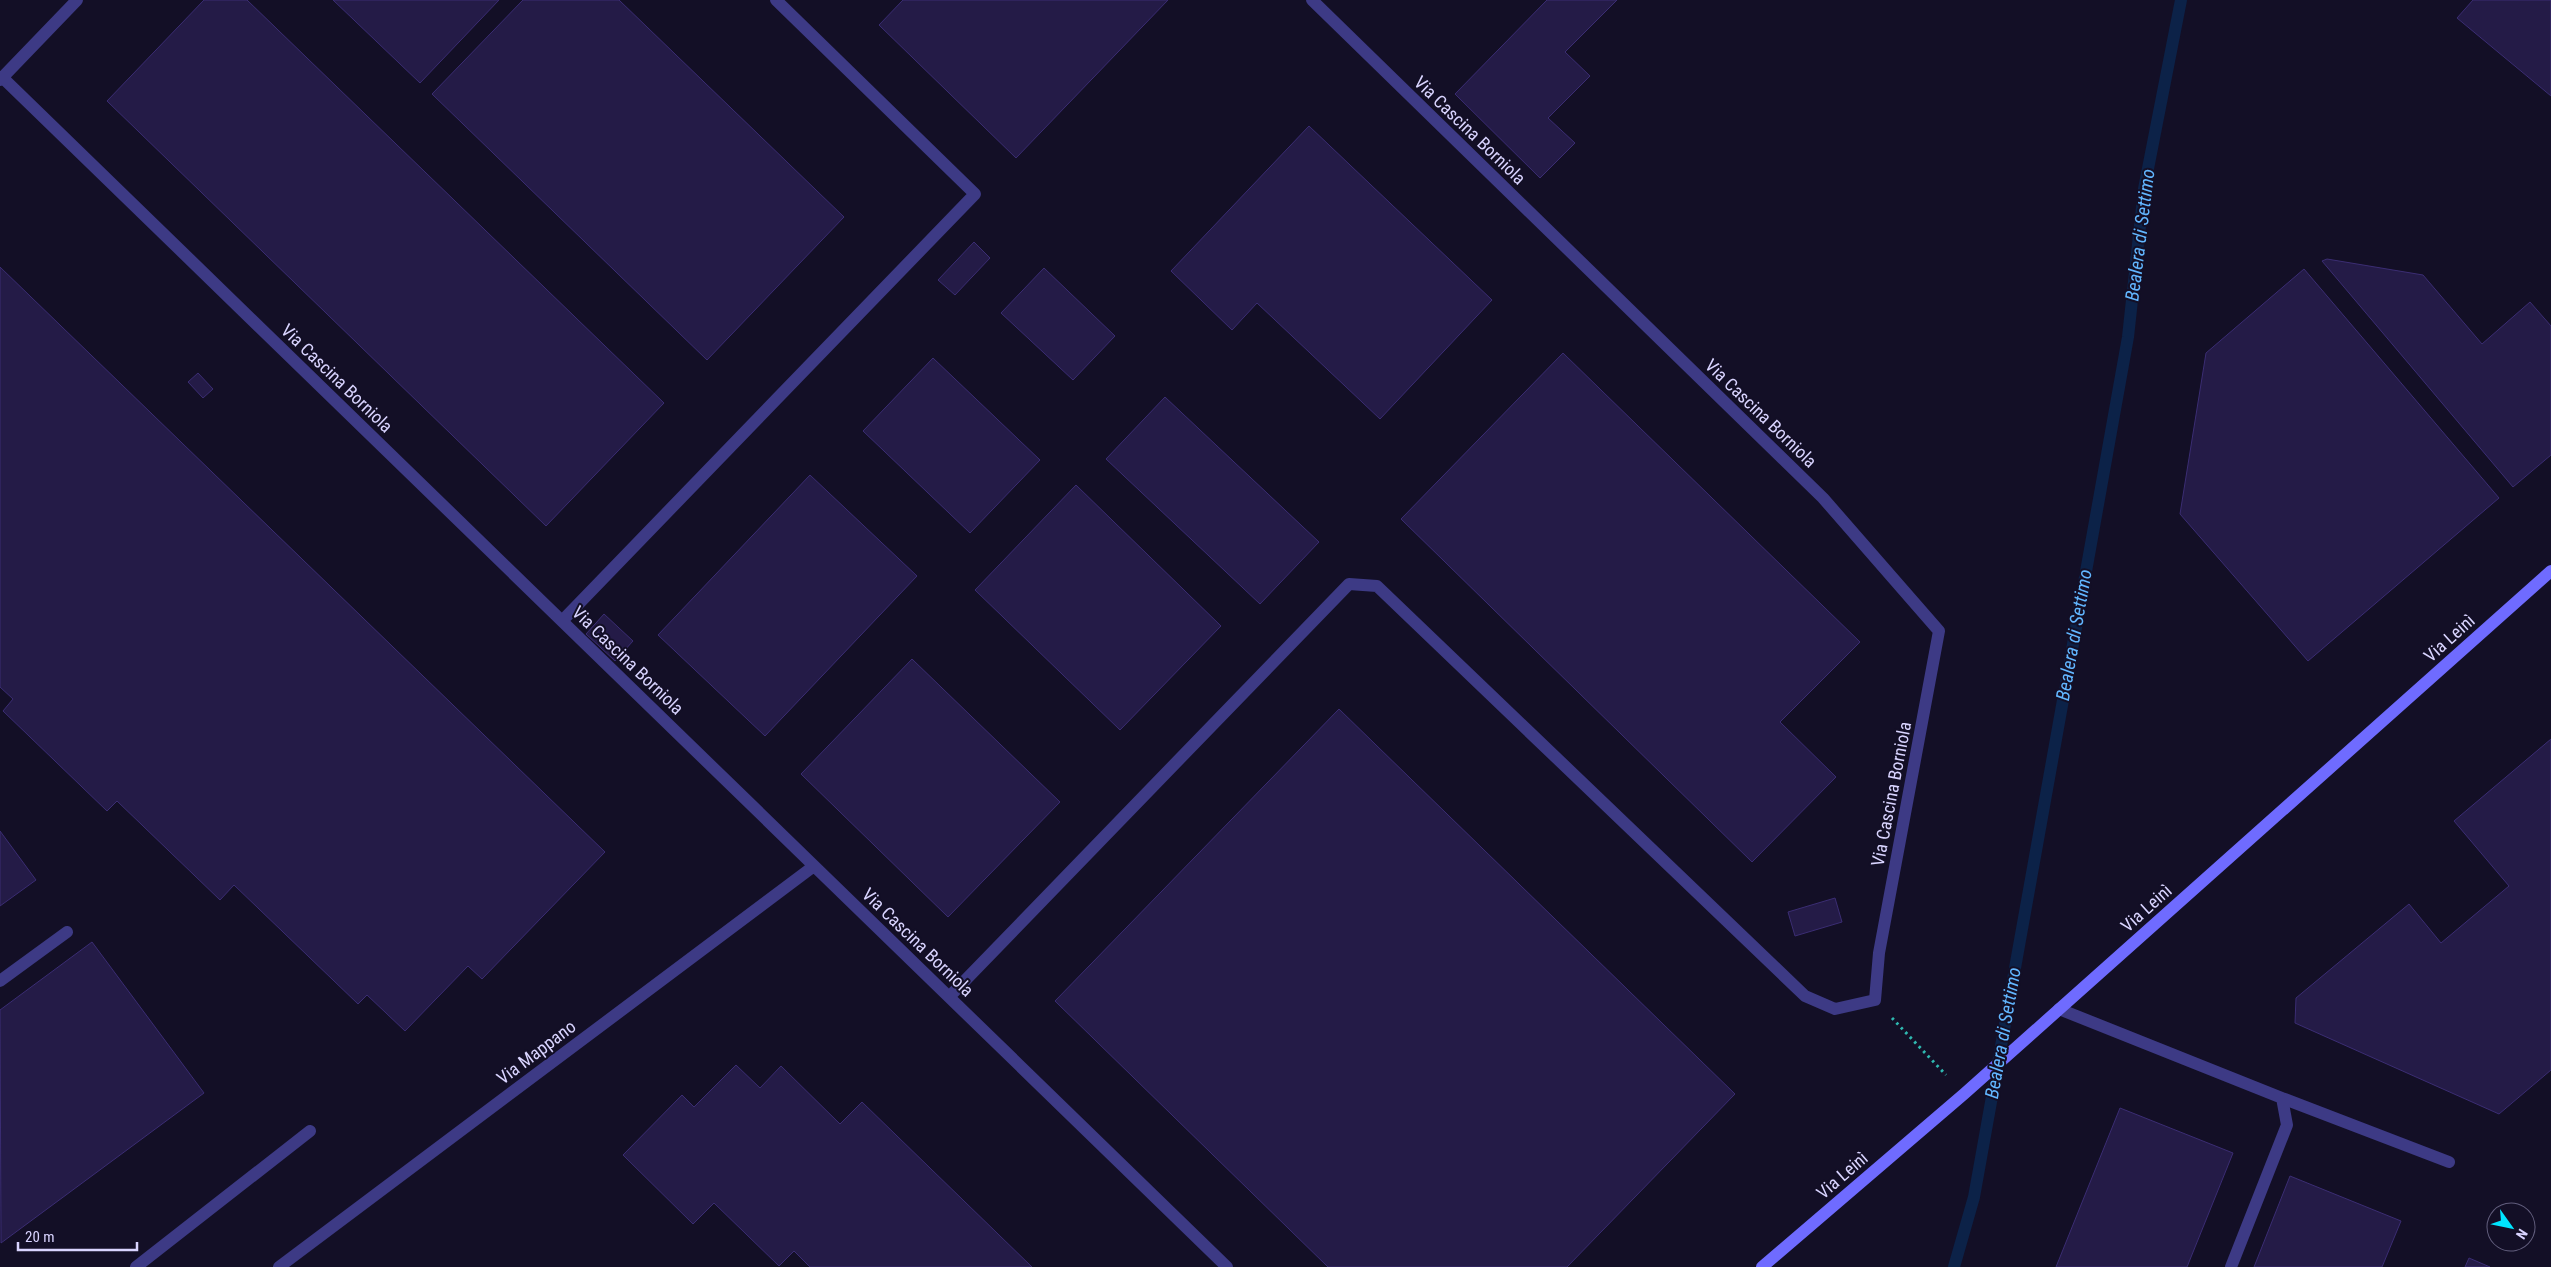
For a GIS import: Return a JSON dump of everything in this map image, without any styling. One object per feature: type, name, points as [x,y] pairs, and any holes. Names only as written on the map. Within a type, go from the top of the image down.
[{"type":"street","name":"Via Cascina Borniola","points":[[77,0],[2,79],[1228,1267]]},
{"type":"street","points":[[562,621],[975,194],[776,0]]},
{"type":"street","name":"Via Cascina Borniola","points":[[1312,0],[1823,498],[1939,631],[1878,954],[1875,1000]]},
{"type":"street","name":"Via Leinì","points":[[1762,1267],[1964,1094],[2551,571]]},
{"type":"street","points":[[949,997],[1349,584],[1377,586],[1805,996],[1835,1008],[1875,1000]]},
{"type":"street","name":"Via Mappano","points":[[279,1267],[814,866]]},
{"type":"street","points":[[0,981],[67,932]]},
{"type":"street","points":[[2059,1009],[2449,1162]]},
{"type":"street","points":[[2231,1267],[2287,1125],[2282,1098]]},
{"type":"street","points":[[136,1267],[310,1132]]},
{"type":"path","points":[[1875,1000],[1964,1094]]},
{"type":"building","points":[[204,0],[247,0],[664,403],[546,526],[107,101]]},
{"type":"building","points":[[333,0],[499,0],[420,83]]},
{"type":"building","points":[[523,0],[619,0],[844,217],[707,360],[432,94]]},
{"type":"building","points":[[903,0],[1168,0],[1016,158],[879,25]]},
{"type":"building","points":[[1547,0],[1617,0],[1565,52],[1590,76],[1548,118],[1575,143],[1540,178],[1455,94]]},
{"type":"building","points":[[2473,0],[2551,0],[2551,96],[2457,18]]},
{"type":"building","points":[[1309,126],[1492,300],[1380,419],[1257,303],[1232,330],[1171,271]]},
{"type":"building","points":[[974,242],[990,258],[955,295],[938,280]]},
{"type":"building","points":[[2327,259],[2423,275],[2482,344],[2530,302],[2551,326],[2551,455],[2513,487],[2322,261]]},
{"type":"building","points":[[0,267],[605,852],[482,979],[468,966],[405,1031],[367,995],[358,1004],[234,885],[220,900],[117,801],[107,811],[3,711],[13,699],[0,687]]},
{"type":"building","points":[[1044,268],[1115,336],[1073,380],[1001,313]]},
{"type":"building","points":[[2304,269],[2499,498],[2308,661],[2180,514],[2206,353]]},
{"type":"building","points":[[1563,353],[1860,642],[1780,722],[1836,777],[1752,862],[1401,519]]},
{"type":"building","points":[[933,358],[1040,460],[970,533],[863,431]]},
{"type":"building","points":[[198,373],[213,389],[203,398],[188,382]]},
{"type":"building","points":[[1165,397],[1319,542],[1260,604],[1106,459]]},
{"type":"building","points":[[810,475],[917,576],[765,736],[658,635]]},
{"type":"building","points":[[1076,485],[1221,626],[1120,730],[975,590]]},
{"type":"building","points":[[604,614],[633,641],[615,661],[586,634]]},
{"type":"building","points":[[912,659],[1060,802],[948,917],[801,774]]},
{"type":"building","points":[[1339,709],[1735,1094],[1567,1267],[1328,1267],[1055,1001]]},
{"type":"building","points":[[2551,739],[2551,1070],[2499,1114],[2295,1023],[2296,998],[2409,904],[2441,943],[2509,886],[2454,821]]},
{"type":"building","points":[[0,831],[36,880],[0,906]]},
{"type":"building","points":[[1835,898],[1842,922],[1795,936],[1788,912]]},
{"type":"building","points":[[92,942],[204,1093],[1,1243],[0,1010]]},
{"type":"building","points":[[736,1065],[760,1088],[781,1066],[840,1124],[862,1102],[1032,1267],[810,1267],[794,1251],[779,1266],[714,1203],[693,1224],[623,1155],[682,1095],[694,1107]]},
{"type":"building","points":[[2120,1108],[2233,1153],[2187,1267],[2056,1267]]},
{"type":"building","points":[[2290,1176],[2401,1221],[2382,1267],[2254,1267]]},
{"type":"building","points":[[2469,1258],[2490,1267],[2465,1267]]},
{"type":"waterway","name":"Bealera di Settimo","points":[[1954,1267],[1974,1197],[2128,337],[2144,189],[2181,0]]}]
